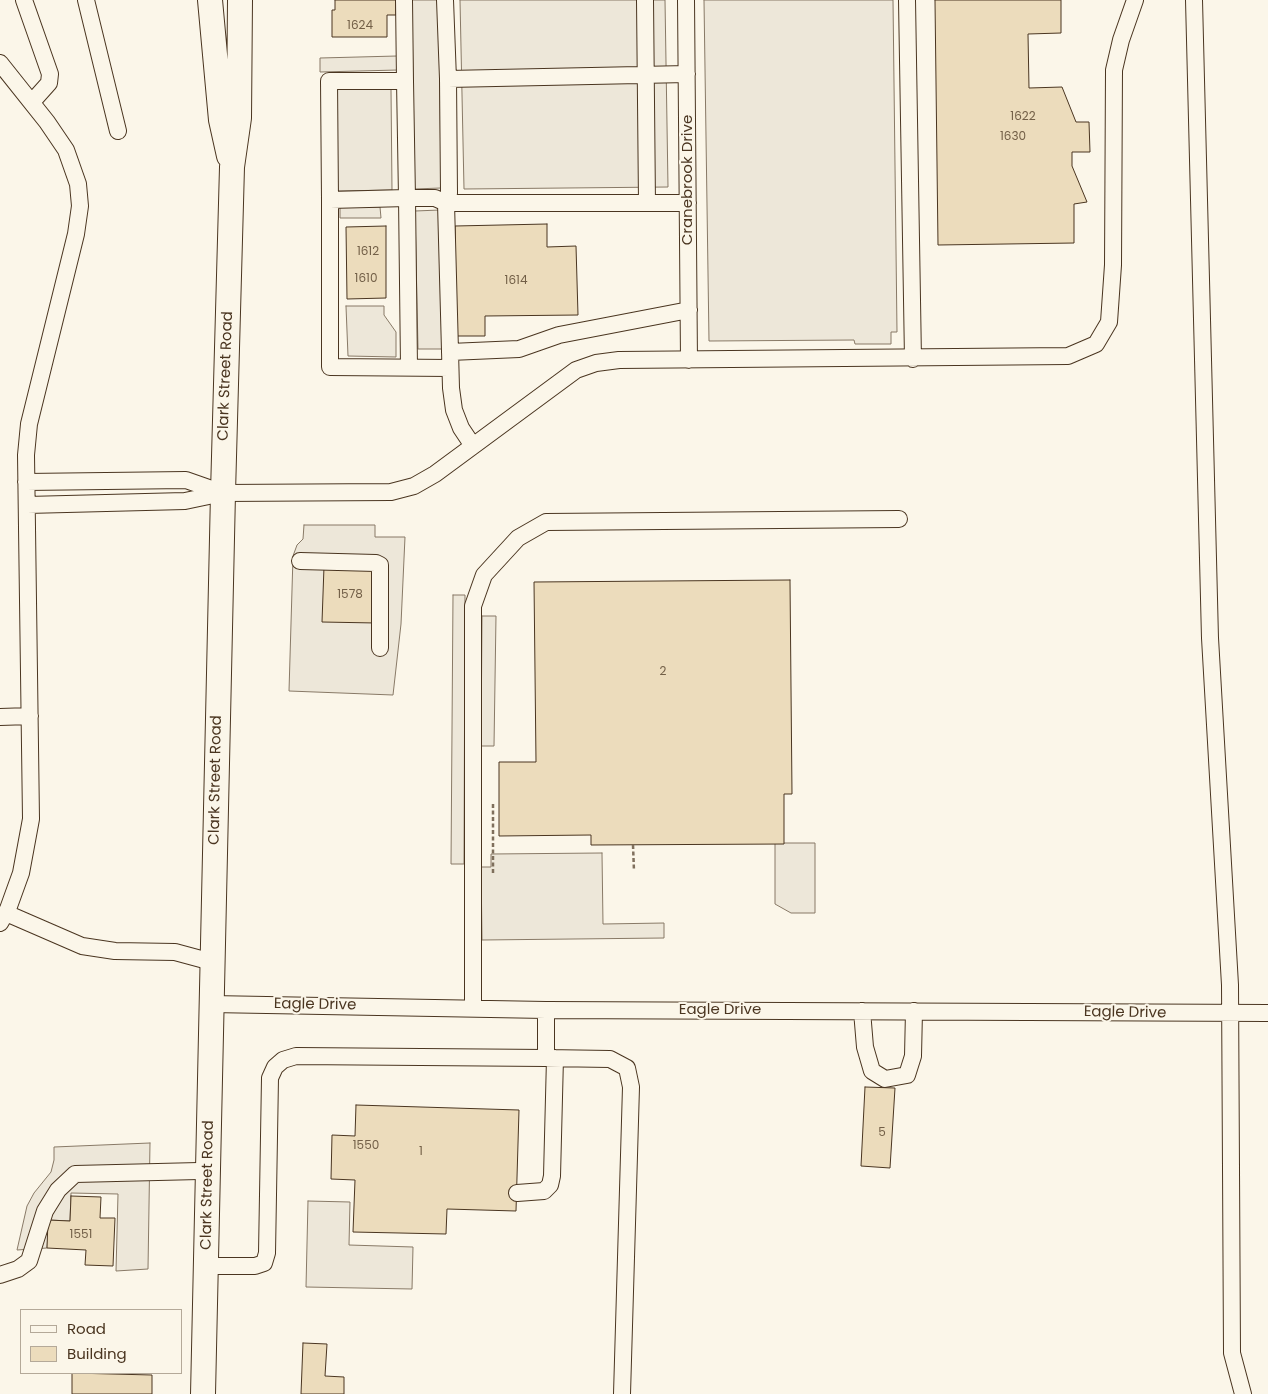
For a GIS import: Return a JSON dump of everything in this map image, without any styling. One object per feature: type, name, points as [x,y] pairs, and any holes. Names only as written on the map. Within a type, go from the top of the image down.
[{"type":"highway","name":"Clark Street Road","points":[[210,0],[221,120],[232,167]]},
{"type":"highway","name":"Clark Street Road","points":[[204,1394],[223,492],[232,167],[239,118],[240,0]]},
{"type":"street","points":[[24,0],[50,74],[48,83],[32,102]]},
{"type":"street","points":[[86,0],[118,131]]},
{"type":"street","points":[[404,0],[409,367]]},
{"type":"street","points":[[445,0],[448,79],[449,193],[446,204],[450,360],[454,410],[461,428],[473,446]]},
{"type":"street","points":[[646,0],[647,203]]},
{"type":"street","name":"Cranebrook Drive","points":[[686,0],[689,360]]},
{"type":"street","points":[[908,0],[913,359]]},
{"type":"street","points":[[27,505],[185,501],[223,492],[391,492],[414,486],[428,478],[576,370],[618,360],[913,359],[1068,356],[1096,344],[1109,322],[1113,265],[1114,70],[1121,40],[1135,0]]},
{"type":"street","points":[[1194,0],[1210,638],[1227,912],[1232,1353],[1242,1394]]},
{"type":"street","points":[[0,63],[32,102],[70,160],[78,184],[80,206],[76,234],[30,424],[26,455],[31,820],[21,873],[3,918],[82,946],[115,951],[175,952],[197,960],[212,962]]},
{"type":"street","points":[[448,79],[687,74]]},
{"type":"street","points":[[405,81],[329,81],[330,367],[409,367],[519,349],[559,335],[688,310]]},
{"type":"street","points":[[330,200],[435,198],[446,204],[688,203]]},
{"type":"street","points":[[26,482],[186,480],[223,492]]},
{"type":"street","points":[[473,1007],[473,606],[484,575],[518,538],[546,522],[899,519]]},
{"type":"street","points":[[300,561],[376,563],[380,566],[380,648]]},
{"type":"street","points":[[0,716],[30,716]]},
{"type":"street","name":"Eagle Drive","points":[[211,1004],[473,1007],[546,1010],[862,1010],[1268,1014]]},
{"type":"street","points":[[517,1192],[544,1191],[550,1185],[552,1176],[550,1058],[546,1010]]},
{"type":"street","points":[[862,1010],[865,1047],[872,1071],[886,1079],[907,1075],[913,1056],[914,1011]]},
{"type":"street","points":[[206,1266],[255,1266],[264,1263],[270,1078],[274,1067],[283,1060],[296,1056],[610,1059],[627,1068],[631,1087],[622,1394]]},
{"type":"street","points":[[0,1275],[18,1269],[29,1260],[45,1211],[58,1190],[75,1174],[199,1171]]},
{"type":"path","points":[[493,804],[493,873]]},
{"type":"path","points":[[634,845],[634,871]]},
{"type":"shaded area","points":[[412,0],[439,0],[441,188],[414,189]]},
{"type":"shaded area","points":[[460,0],[665,0],[668,187],[464,189]]},
{"type":"shaded area","points":[[704,0],[893,0],[897,332],[891,332],[891,344],[855,344],[854,340],[709,341]]},
{"type":"shaded area","points":[[397,56],[398,70],[320,72],[320,58]]},
{"type":"shaded area","points":[[391,88],[392,190],[337,191],[336,89]]},
{"type":"shaded area","points":[[340,207],[380,207],[381,218],[340,218]]},
{"type":"shaded area","points":[[440,210],[443,349],[418,349],[415,211]]},
{"type":"shaded area","points":[[346,306],[384,306],[384,315],[396,332],[396,357],[348,356]]},
{"type":"shaded area","points":[[304,525],[375,525],[375,537],[405,537],[401,624],[393,695],[289,691],[293,556],[297,545],[303,539]]},
{"type":"shaded area","points":[[453,595],[465,595],[464,864],[451,864]]},
{"type":"shaded area","points":[[482,616],[496,616],[494,746],[481,746]]},
{"type":"shaded area","points":[[775,843],[815,843],[815,913],[791,913],[775,904]]},
{"type":"shaded area","points":[[602,853],[603,924],[664,923],[664,938],[482,940],[481,867],[491,867],[491,854]]},
{"type":"shaded area","points":[[150,1143],[148,1269],[116,1271],[118,1194],[71,1193],[70,1221],[49,1220],[47,1248],[17,1250],[27,1206],[34,1193],[51,1172],[54,1160],[54,1147]]},
{"type":"shaded area","points":[[308,1201],[350,1202],[349,1245],[413,1247],[412,1289],[306,1287]]},
{"type":"building","points":[[335,0],[396,0],[396,15],[387,15],[387,37],[332,37],[332,10],[335,10]]},
{"type":"building","points":[[935,0],[1061,0],[1061,33],[1028,34],[1029,88],[1062,87],[1076,122],[1089,122],[1090,152],[1072,152],[1072,166],[1087,202],[1074,204],[1074,243],[938,245]]},
{"type":"building","points":[[547,224],[547,247],[576,246],[578,315],[485,316],[485,336],[456,336],[455,226]]},
{"type":"building","points":[[386,226],[386,298],[347,299],[346,227]]},
{"type":"building","points":[[324,567],[377,568],[376,623],[322,622]]},
{"type":"building","points":[[790,580],[792,794],[784,794],[784,844],[591,845],[591,835],[499,836],[499,762],[536,762],[534,582]]},
{"type":"building","points":[[865,1087],[895,1088],[890,1168],[861,1166]]},
{"type":"building","points":[[356,1105],[519,1110],[516,1211],[447,1209],[446,1234],[353,1232],[355,1180],[331,1179],[332,1135],[355,1136]]},
{"type":"building","points":[[71,1196],[101,1197],[100,1218],[115,1218],[113,1266],[85,1265],[86,1250],[47,1248],[48,1220],[70,1221]]},
{"type":"building","points":[[303,1343],[327,1344],[325,1376],[344,1377],[344,1394],[301,1394]]},
{"type":"building","points":[[72,1374],[152,1375],[152,1394],[72,1394]]}]
